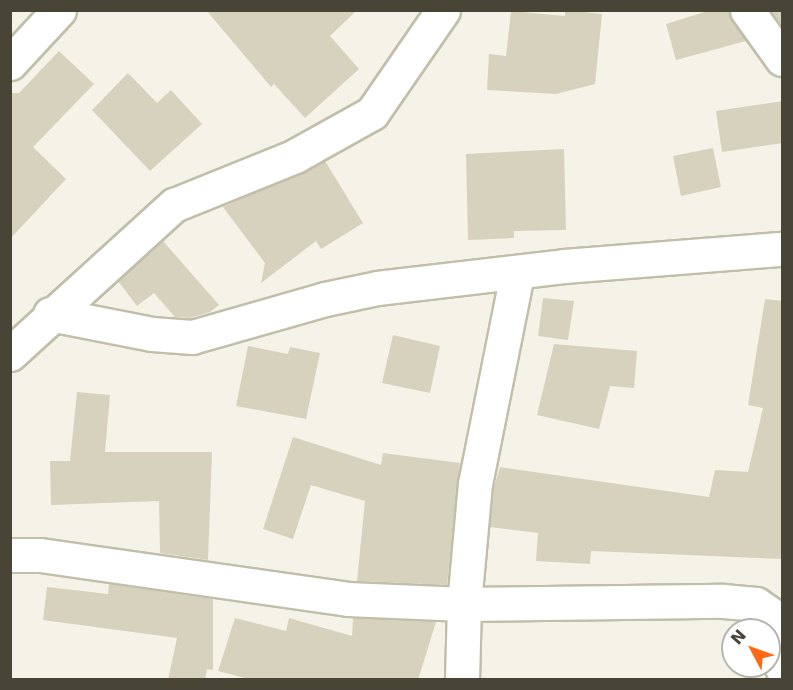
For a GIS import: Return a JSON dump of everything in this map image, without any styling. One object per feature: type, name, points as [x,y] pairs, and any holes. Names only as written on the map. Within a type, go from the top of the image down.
[{"type":"street","points":[[10,63],[59,10]]},
{"type":"street","points":[[10,354],[50,314],[174,204],[295,156],[372,113],[442,10]]},
{"type":"street","points":[[747,10],[783,59]]},
{"type":"street","points":[[50,314],[152,334],[192,337],[325,299],[377,288],[517,274],[564,266],[783,249]]},
{"type":"street","points":[[462,680],[464,604],[476,484],[517,274]]},
{"type":"street","points":[[10,555],[40,555],[348,599],[464,604],[723,601],[756,604],[773,618]]},
{"type":"street","points":[[781,630],[783,668]]},
{"type":"building","points":[[206,10],[357,10],[330,36],[359,69],[305,118],[274,84],[271,87]]},
{"type":"building","points":[[565,10],[602,14],[595,84],[556,94],[487,90],[489,54],[506,56],[511,11],[565,16]]},
{"type":"building","points":[[711,10],[728,10],[746,41],[676,60],[666,24]]},
{"type":"building","points":[[770,10],[783,10],[783,27]]},
{"type":"building","points":[[59,51],[94,84],[33,147],[66,179],[10,239],[10,93],[19,93]]},
{"type":"building","points":[[128,73],[157,103],[171,90],[202,124],[150,171],[92,110]]},
{"type":"building","points":[[783,101],[783,143],[722,152],[716,111]]},
{"type":"building","points":[[713,148],[721,187],[681,196],[673,156]]},
{"type":"building","points":[[564,149],[566,230],[514,231],[514,238],[468,240],[466,154]]},
{"type":"building","points":[[325,161],[363,223],[321,249],[316,241],[261,283],[265,263],[223,207]]},
{"type":"building","points":[[163,241],[219,305],[210,312],[190,318],[175,317],[154,293],[137,306],[118,281]]},
{"type":"building","points":[[543,298],[574,301],[568,340],[538,336]]},
{"type":"building","points":[[765,299],[783,301],[783,559],[591,551],[590,564],[536,561],[538,533],[490,527],[494,487],[500,467],[709,497],[715,470],[748,472],[763,408],[748,405]]},
{"type":"building","points":[[393,335],[440,346],[430,393],[382,383]]},
{"type":"building","points":[[554,344],[637,351],[634,388],[610,386],[599,429],[537,415]]},
{"type":"building","points":[[248,346],[288,354],[290,347],[320,353],[306,419],[236,406]]},
{"type":"building","points":[[77,392],[110,395],[105,452],[212,452],[208,560],[160,553],[159,501],[51,505],[50,461],[70,461]]},
{"type":"building","points":[[293,437],[381,465],[383,453],[460,463],[447,585],[357,581],[365,501],[311,485],[293,539],[263,529]]},
{"type":"building","points":[[109,584],[213,599],[213,670],[207,669],[205,680],[168,680],[177,638],[43,620],[47,587],[108,594]]},
{"type":"building","points":[[235,618],[286,631],[289,618],[352,636],[353,618],[436,622],[418,680],[253,680],[218,671]]}]
